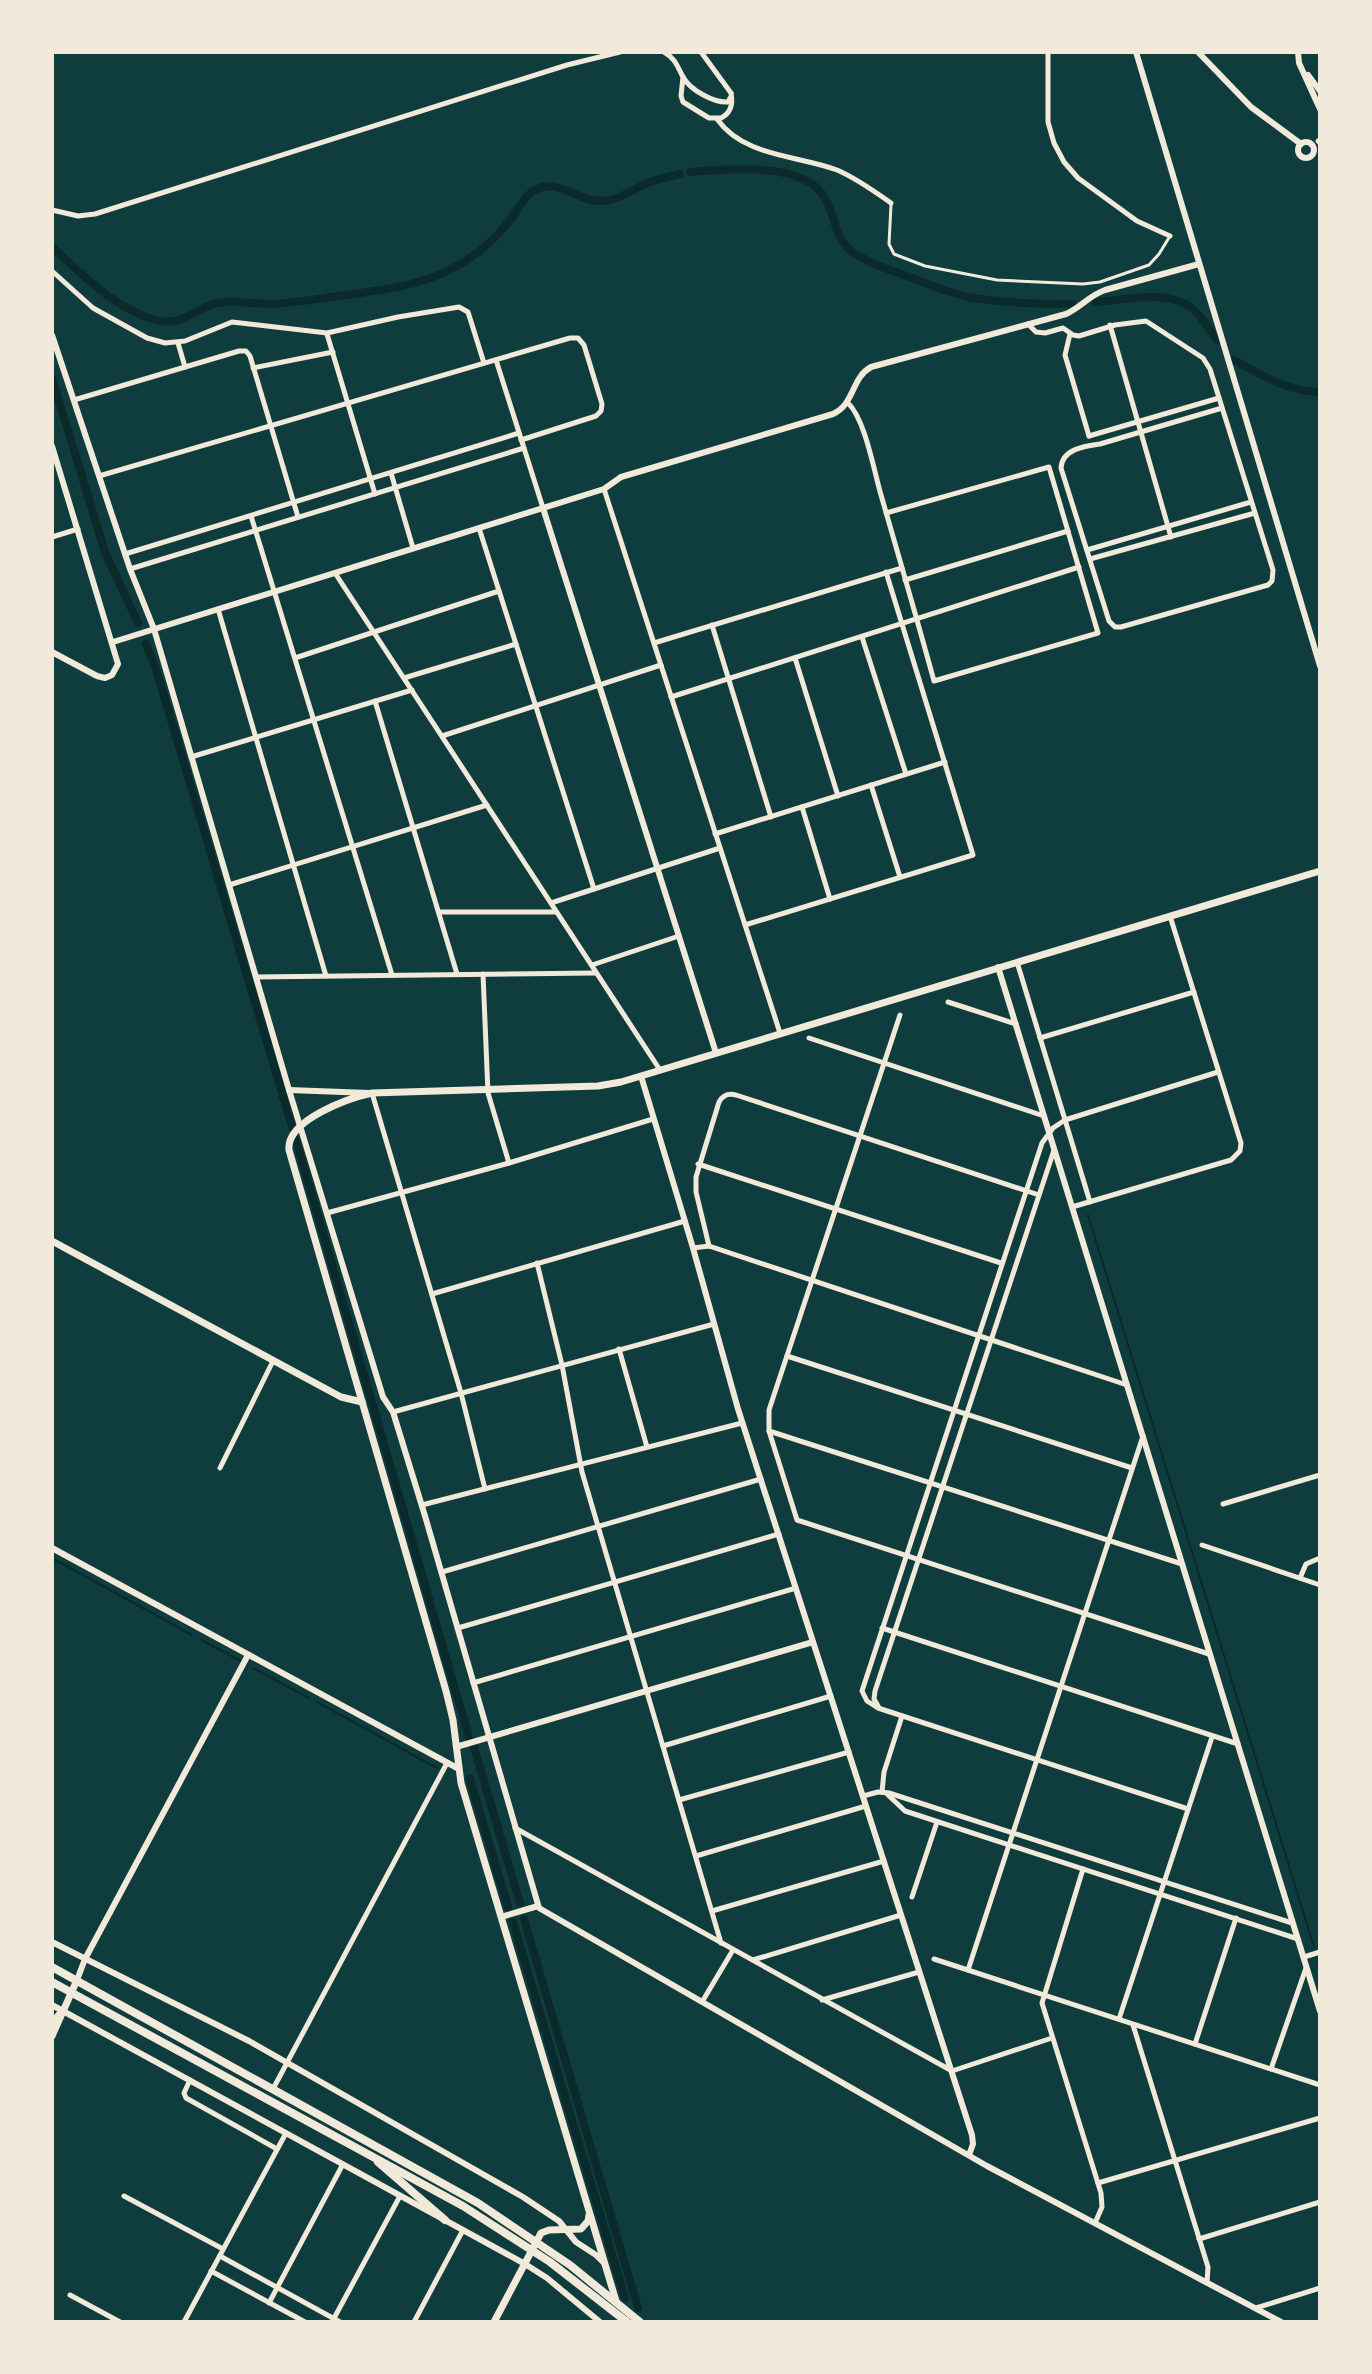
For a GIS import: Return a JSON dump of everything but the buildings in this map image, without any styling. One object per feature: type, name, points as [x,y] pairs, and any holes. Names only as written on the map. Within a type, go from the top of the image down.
[{"type":"highway","points":[[52,1967],[459,2192],[616,2301],[640,2322]]},
{"type":"highway","points":[[52,1982],[534,2245],[623,2320]]},
{"type":"highway","points":[[358,2147],[445,2220]]},
{"type":"main road","points":[[616,2301],[459,1769],[446,1691],[289,1150],[289,1139],[300,1127],[339,1102],[372,1093],[614,1084],[1320,871]]},
{"type":"main road","points":[[52,1241],[341,1397],[362,1402]]},
{"type":"main road","points":[[52,2023],[62,2011],[77,1980]]},
{"type":"main road","points":[[52,2036],[62,2011]]},
{"type":"main road","points":[[494,2322],[534,2245],[544,2232],[577,2230],[588,2221],[589,2213]]},
{"type":"street","points":[[52,210],[78,216],[95,214],[567,65],[620,52]]},
{"type":"street","points":[[664,52],[678,64],[683,77],[699,91],[722,103],[729,100],[731,93]]},
{"type":"street","points":[[683,77],[683,102],[709,118],[725,116],[730,108],[731,93],[701,52]]},
{"type":"street","points":[[717,119],[728,133],[747,144],[835,169],[891,203],[889,244],[894,254],[925,266],[1009,282],[1100,282],[1149,265],[1170,236],[1137,221],[1078,178],[1064,162],[1048,122],[1048,52]]},
{"type":"street","points":[[1136,52],[1320,666]]},
{"type":"street","points":[[1198,52],[1251,107],[1301,144],[1318,143],[1312,156],[1305,158],[1298,151],[1301,144]]},
{"type":"street","points":[[1298,52],[1301,67],[1320,109]]},
{"type":"street","points":[[1301,67],[1320,91]]},
{"type":"street","points":[[113,642],[604,489],[621,477],[833,414],[848,403],[860,375],[871,367],[1071,311],[1092,295],[1105,290],[1199,264]]},
{"type":"street","points":[[52,271],[98,311],[159,343],[178,343],[236,322],[327,333],[398,317],[464,308],[469,314],[484,363]]},
{"type":"street","points":[[1028,324],[1039,333],[1062,328],[1079,336],[1110,325],[1146,321],[1200,355],[1208,365],[1219,398],[1255,513],[1273,578],[1268,585],[1115,627],[1109,621],[1061,468],[1062,459],[1087,444],[1100,444],[1222,408]]},
{"type":"street","points":[[1110,325],[1171,537]]},
{"type":"street","points":[[327,333],[375,494]]},
{"type":"street","points":[[1070,334],[1065,355],[1089,436],[1087,444]]},
{"type":"street","points":[[52,335],[130,569],[154,629],[300,1127],[383,1397],[393,1412],[422,1505],[538,1906],[545,1913],[969,2155],[1281,2322]]},
{"type":"street","points":[[99,476],[570,338],[578,338],[584,345],[602,404],[596,416],[391,473],[125,554]]},
{"type":"street","points":[[178,343],[185,367]]},
{"type":"street","points":[[74,400],[246,351],[298,517]]},
{"type":"street","points":[[253,368],[333,352]]},
{"type":"street","points":[[496,360],[716,1053]]},
{"type":"street","points":[[1089,436],[1219,398]]},
{"type":"street","points":[[848,403],[859,418],[905,580],[917,619],[934,681],[1098,633],[1049,467],[886,513]]},
{"type":"street","points":[[52,446],[118,664],[112,675],[105,678],[52,652]]},
{"type":"street","points":[[130,569],[524,448]]},
{"type":"street","points":[[391,473],[413,548]]},
{"type":"street","points":[[604,489],[780,1033]]},
{"type":"street","points":[[1087,550],[1251,502]]},
{"type":"street","points":[[1090,559],[1255,513]]},
{"type":"street","points":[[251,516],[392,975]]},
{"type":"street","points":[[479,528],[594,889]]},
{"type":"street","points":[[52,537],[78,529]]},
{"type":"street","points":[[905,580],[1068,531]]},
{"type":"street","points":[[671,697],[1079,567]]},
{"type":"street","points":[[654,643],[902,568]]},
{"type":"street","points":[[745,925],[973,855],[886,572]]},
{"type":"street","points":[[335,573],[660,1070]]},
{"type":"street","points":[[295,658],[499,591]]},
{"type":"street","points":[[218,609],[326,976]]},
{"type":"street","points":[[712,625],[771,817]]},
{"type":"street","points":[[862,637],[906,774]]},
{"type":"street","points":[[404,678],[516,644]]},
{"type":"street","points":[[795,658],[838,796]]},
{"type":"street","points":[[442,736],[661,665]]},
{"type":"street","points":[[191,757],[412,690]]},
{"type":"street","points":[[375,701],[457,974]]},
{"type":"street","points":[[715,834],[945,762]]},
{"type":"street","points":[[871,785],[900,877]]},
{"type":"street","points":[[229,885],[487,805]]},
{"type":"street","points":[[802,807],[830,899]]},
{"type":"street","points":[[551,903],[720,848]]},
{"type":"street","points":[[439,912],[557,912]]},
{"type":"street","points":[[1072,1207],[1231,1160],[1239,1154],[1241,1143],[1170,916]]},
{"type":"street","points":[[592,965],[679,936]]},
{"type":"street","points":[[1017,962],[1090,1202]]},
{"type":"street","points":[[998,967],[1320,2011]]},
{"type":"street","points":[[256,977],[596,973]]},
{"type":"street","points":[[483,974],[488,1089],[509,1163]]},
{"type":"street","points":[[1040,1038],[1194,992]]},
{"type":"street","points":[[948,1002],[1016,1024]]},
{"type":"street","points":[[900,1015],[768,1418],[769,1431],[797,1520],[1210,1655]]},
{"type":"street","points":[[809,1038],[1044,1116]]},
{"type":"street","points":[[1188,1809],[882,1709],[867,1701],[862,1691],[1037,1153],[1049,1132],[1065,1120],[1218,1072]]},
{"type":"street","points":[[641,1076],[742,1423],[973,2140],[969,2155]]},
{"type":"street","points":[[289,1090],[372,1093],[461,1393],[485,1489]]},
{"type":"street","points":[[709,1246],[696,1192],[696,1177],[719,1102],[725,1095],[736,1095],[1039,1195]]},
{"type":"street","points":[[327,1213],[653,1119]]},
{"type":"street","points":[[882,1709],[874,1695],[1054,1149]]},
{"type":"street","points":[[698,1164],[1001,1263]]},
{"type":"street","points":[[432,1294],[685,1221]]},
{"type":"street","points":[[693,1248],[709,1246],[1127,1385]]},
{"type":"street","points":[[537,1263],[562,1365],[580,1464],[721,1943]]},
{"type":"street","points":[[393,1412],[715,1324]]},
{"type":"street","points":[[619,1349],[647,1447]]},
{"type":"street","points":[[787,1356],[1132,1468]]},
{"type":"street","points":[[220,1468],[273,1360]]},
{"type":"street","points":[[422,1505],[742,1423]]},
{"type":"street","points":[[769,1431],[1183,1565]]},
{"type":"street","points":[[968,1970],[1143,1436]]},
{"type":"street","points":[[1223,1504],[1320,1475]]},
{"type":"street","points":[[442,1572],[761,1479]]},
{"type":"street","points":[[458,1628],[779,1534]]},
{"type":"street","points":[[1202,1545],[1320,1585]]},
{"type":"street","points":[[52,1548],[459,1769]]},
{"type":"street","points":[[1300,1578],[1306,1564],[1320,1558]]},
{"type":"street","points":[[473,1683],[796,1588]]},
{"type":"street","points":[[882,1628],[1238,1744]]},
{"type":"street","points":[[456,1747],[813,1642]]},
{"type":"street","points":[[77,1980],[85,1959],[248,1655]]},
{"type":"street","points":[[663,1746],[831,1696]]},
{"type":"street","points":[[883,1792],[884,1772],[902,1716]]},
{"type":"street","points":[[1119,2019],[1212,1737]]},
{"type":"street","points":[[679,1800],[849,1752]]},
{"type":"street","points":[[272,2090],[447,1763]]},
{"type":"street","points":[[863,1796],[883,1792],[1293,1923]]},
{"type":"street","points":[[883,1792],[902,1809],[937,1822],[1298,1939]]},
{"type":"street","points":[[696,1856],[866,1806]]},
{"type":"street","points":[[912,1897],[937,1822]]},
{"type":"street","points":[[515,1828],[952,2071],[1052,2038]]},
{"type":"street","points":[[712,1911],[884,1861]]},
{"type":"street","points":[[1083,1869],[1043,2007],[1098,2183],[1102,2203],[1095,2223]]},
{"type":"street","points":[[501,1917],[538,1906]]},
{"type":"street","points":[[751,1960],[901,1915]]},
{"type":"street","points":[[1195,2044],[1236,1918]]},
{"type":"street","points":[[52,1942],[287,2063],[533,2203],[559,2221],[576,2242],[603,2262]]},
{"type":"street","points":[[702,2002],[733,1950]]},
{"type":"street","points":[[1304,1957],[1320,1952]]},
{"type":"street","points":[[934,1959],[1320,2085]]},
{"type":"street","points":[[1271,2069],[1307,1967]]},
{"type":"street","points":[[822,2000],[919,1972]]},
{"type":"street","points":[[52,2005],[525,2264],[600,2322]]},
{"type":"street","points":[[1133,2024],[1199,2239],[1208,2271],[1207,2283]]},
{"type":"street","points":[[190,2080],[184,2093],[186,2098],[277,2149]]},
{"type":"street","points":[[1098,2183],[1320,2118]]},
{"type":"street","points":[[184,2322],[286,2133]]},
{"type":"street","points":[[269,2303],[343,2164]]},
{"type":"street","points":[[124,2196],[336,2321],[400,2196]]},
{"type":"street","points":[[1199,2239],[1320,2202]]},
{"type":"street","points":[[414,2322],[463,2230]]},
{"type":"street","points":[[211,2271],[305,2322]]},
{"type":"street","points":[[1255,2308],[1320,2288]]},
{"type":"street","points":[[70,2295],[120,2322]]},
{"type":"waterway","points":[[690,172],[764,170],[802,178],[816,187],[826,200],[843,242],[854,253],[872,263],[968,297],[1020,303],[1072,304]]},
{"type":"waterway","points":[[52,247],[100,290],[126,307],[155,320],[173,321],[217,303],[288,303],[413,283],[441,274],[476,254],[501,231],[526,197],[536,189],[550,186],[585,198],[607,201],[649,182],[680,174]]},
{"type":"waterway","points":[[1096,302],[1144,297],[1179,301],[1197,313],[1217,340]]},
{"type":"waterway","points":[[1234,360],[1286,386],[1320,392]]},
{"type":"waterway","points":[[52,378],[105,552],[138,623]]},
{"type":"waterway","points":[[146,644],[292,1127]]},
{"type":"waterway","points":[[296,1140],[469,1737]]},
{"type":"waterway","points":[[1088,1215],[1314,1947]]},
{"type":"waterway","points":[[52,1558],[192,1635]]},
{"type":"waterway","points":[[201,1640],[241,1661]]},
{"type":"waterway","points":[[253,1668],[309,1698]]},
{"type":"waterway","points":[[317,1702],[437,1768]]},
{"type":"waterway","points":[[474,1747],[520,1903]]},
{"type":"waterway","points":[[470,1779],[508,1907]]},
{"type":"waterway","points":[[524,1919],[638,2308]]},
{"type":"waterway","points":[[513,1922],[625,2298]]},
{"type":"waterway","points":[[1318,1960],[1320,1966]]}]
